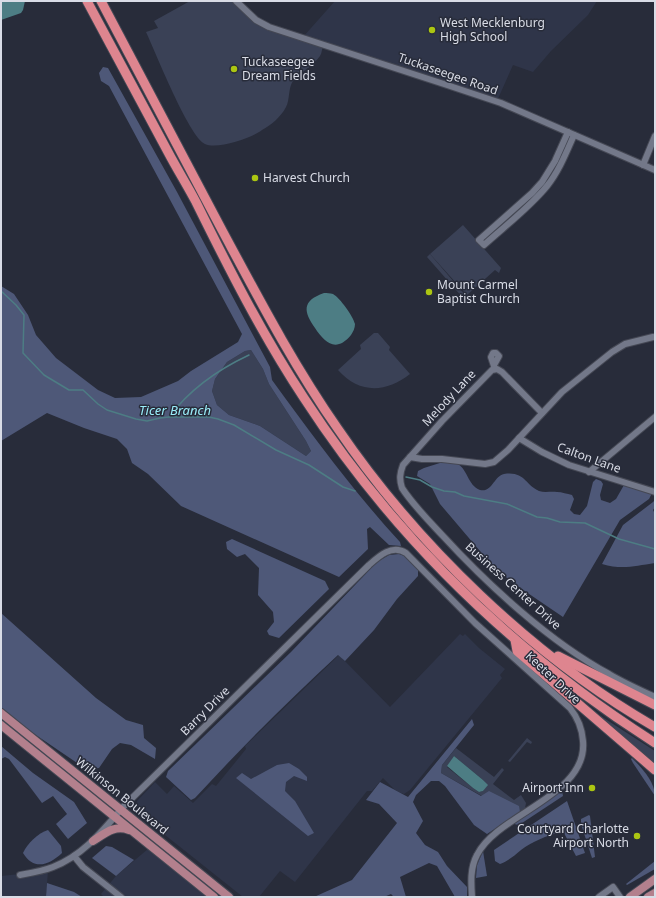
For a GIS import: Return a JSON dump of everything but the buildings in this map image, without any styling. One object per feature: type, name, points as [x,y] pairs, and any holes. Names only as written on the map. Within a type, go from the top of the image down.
[{"type":"highway","points":[[87,1],[266,335],[305,400],[347,460],[395,520],[461,590],[515,640],[566,682],[655,743]]},
{"type":"highway","points":[[101,1],[272,323],[306,382],[366,467],[414,526],[465,580],[494,607],[539,646],[603,694],[655,728]]},
{"type":"highway","points":[[515,640],[517,651],[655,770]]},
{"type":"highway","points":[[539,646],[655,705]]},
{"type":"main road","name":"Wilkinson Boulevard","points":[[1,713],[229,897]]},
{"type":"main road","name":"Wilkinson Boulevard","points":[[1,725],[214,897]]},
{"type":"main road","points":[[93,841],[115,829],[126,829],[133,832]]},
{"type":"main road","points":[[630,897],[655,880]]},
{"type":"main road","points":[[648,897],[655,893]]},
{"type":"street","name":"Tuckaseegee Road","points":[[236,1],[256,20],[269,27],[469,92],[516,109],[655,170]]},
{"type":"street","points":[[481,242],[534,200],[547,186],[562,162],[571,134]]},
{"type":"street","points":[[643,165],[655,136]]},
{"type":"street","points":[[410,457],[422,460],[442,459],[488,464],[498,459],[562,392],[620,347],[633,341],[653,337]]},
{"type":"street","name":"Melody Lane","points":[[410,457],[494,367],[502,372],[542,413]]},
{"type":"street","points":[[589,472],[655,417]]},
{"type":"street","name":"Calton Lane","points":[[519,438],[553,458],[589,472],[655,492]]},
{"type":"street","name":"Business Center Drive","points":[[410,457],[403,465],[400,474],[400,484],[402,488],[458,552],[509,601],[569,649],[608,674],[655,697]]},
{"type":"street","name":"Barry Drive","points":[[20,875],[53,867],[74,856],[93,841],[121,810],[369,565],[383,553],[398,550]]},
{"type":"street","name":"Keeter Drive","points":[[398,550],[406,553],[475,623],[570,708],[576,716],[582,731],[582,754],[577,768],[567,782],[495,834],[481,849],[474,861],[472,869],[472,897]]},
{"type":"street","points":[[74,856],[83,868],[121,897]]},
{"type":"street","points":[[600,897],[614,887],[620,897]]},
{"type":"shaded area","points":[[1,1],[25,1],[21,13],[1,20]]},
{"type":"shaded area","name":"Tuckaseegee Dream Fields","points":[[190,1],[236,1],[262,24],[323,45],[321,55],[317,60],[291,84],[284,111],[269,126],[251,136],[226,144],[205,144],[198,138],[190,126],[164,74],[146,32],[158,28],[154,21]]},
{"type":"shaded area","points":[[335,1],[597,1],[588,15],[551,51],[533,72],[513,65],[497,101],[303,37]]},
{"type":"shaded area","points":[[103,67],[108,68],[177,192],[270,367],[272,380],[334,463],[400,542],[401,546],[389,545],[370,527],[367,529],[368,549],[339,577],[181,506],[148,474],[132,463],[127,449],[117,439],[47,413],[1,441],[1,286],[14,294],[28,315],[36,335],[56,358],[98,390],[115,398],[141,397],[178,381],[191,371],[238,342],[242,334],[109,86],[101,81],[99,73]],"holes":[[[251,350],[263,369],[269,384],[311,451],[306,456],[260,426],[229,415],[217,405],[212,391],[215,379],[227,362],[245,351]]]},
{"type":"shaded area","points":[[463,225],[501,268],[499,273],[495,270],[467,295],[430,254]]},
{"type":"shaded area","points":[[430,254],[466,296],[463,298],[427,257]]},
{"type":"shaded area","points":[[324,293],[333,294],[343,303],[355,324],[351,335],[340,344],[336,345],[327,342],[311,322],[307,312],[308,303]]},
{"type":"shaded area","points":[[374,333],[378,333],[390,347],[389,350],[410,374],[392,385],[373,388],[364,387],[346,378],[338,370],[361,349],[360,345]]},
{"type":"shaded area","points":[[251,350],[263,369],[269,384],[306,441],[311,451],[306,456],[260,426],[229,415],[217,405],[212,391],[215,379],[227,362],[245,351]]},
{"type":"shaded area","points":[[443,462],[456,463],[460,465],[473,485],[480,490],[490,487],[501,475],[511,474],[521,476],[539,491],[559,492],[572,495],[574,499],[570,510],[574,514],[580,515],[587,506],[593,482],[596,479],[601,481],[603,484],[600,495],[601,500],[610,503],[616,499],[624,485],[652,493],[649,499],[620,520],[563,617],[513,583],[491,564],[440,504],[430,484],[417,476],[418,471]]},
{"type":"shaded area","points":[[655,500],[655,507],[653,510],[655,514],[655,563],[622,567],[602,564],[623,525]]},
{"type":"shaded area","points":[[232,539],[325,581],[329,589],[279,638],[269,635],[267,631],[274,622],[273,612],[258,595],[259,568],[245,554],[237,557],[227,549],[226,542]]},
{"type":"shaded area","points":[[399,554],[405,556],[418,570],[418,576],[397,599],[374,630],[345,661],[338,655],[265,725],[195,798],[191,800],[166,777],[168,771],[291,652],[377,562],[389,555]]},
{"type":"shaded area","points":[[1,613],[96,698],[126,720],[143,725],[144,738],[156,748],[155,759],[131,745],[120,743],[112,749],[99,768],[86,769],[30,731],[1,707]]},
{"type":"shaded area","points":[[460,634],[463,636],[465,634],[479,648],[505,669],[500,675],[502,678],[410,790],[404,794],[401,793],[395,790],[383,778],[372,791],[367,791],[295,882],[280,871],[259,897],[243,897],[160,831],[138,811],[137,801],[155,782],[167,794],[174,786],[193,803],[212,784],[216,786],[246,749],[245,746],[339,655],[390,707]]},
{"type":"shaded area","points":[[599,715],[655,751],[655,767],[597,716]]},
{"type":"shaded area","points":[[472,719],[474,725],[442,765],[441,773],[481,796],[489,791],[519,806],[520,812],[487,834],[474,825],[445,786],[439,781],[431,781],[416,795],[413,802],[423,821],[416,833],[425,845],[438,852],[447,866],[467,887],[467,897],[455,897],[437,866],[429,863],[400,877],[406,897],[394,897],[391,894],[384,897],[314,897],[352,880],[397,823],[379,804],[366,800],[380,782],[408,797]]},
{"type":"shaded area","points":[[527,738],[532,742],[531,744],[527,742],[510,762],[508,761]]},
{"type":"shaded area","points":[[1,746],[33,773],[74,802],[87,823],[68,839],[56,824],[67,814],[53,796],[42,803],[9,759],[5,757],[1,759]]},
{"type":"shaded area","points":[[456,748],[494,777],[502,768],[504,770],[493,784],[514,800],[521,795],[526,803],[525,808],[520,812],[482,796],[441,773],[442,765]],"holes":[[[454,756],[487,785],[483,791],[479,792],[447,767]]]},
{"type":"shaded area","points":[[454,756],[488,785],[483,791],[479,792],[473,788],[447,766]]},
{"type":"shaded area","points":[[632,758],[650,780],[655,796],[633,763]]},
{"type":"shaded area","points":[[289,763],[299,769],[307,777],[307,781],[294,776],[286,782],[285,791],[295,801],[314,833],[308,836],[236,778],[242,773],[251,779],[277,765]]},
{"type":"shaded area","points":[[562,791],[563,796],[519,825],[514,824]]},
{"type":"shaded area","points":[[567,801],[585,853],[576,856],[564,833],[561,832],[535,841],[503,863],[500,864],[495,861],[494,850]]},
{"type":"shaded area","points":[[589,815],[595,857],[592,858],[581,824],[581,819]]},
{"type":"shaded area","points":[[48,830],[61,846],[62,853],[52,861],[42,864],[37,864],[27,859],[23,853],[27,846],[33,839]]},
{"type":"shaded area","points":[[106,846],[112,847],[134,860],[116,876],[92,858]]},
{"type":"shaded area","points":[[148,849],[209,897],[104,897],[101,894],[116,876]]},
{"type":"shaded area","points":[[483,851],[487,876],[476,878],[477,865]]},
{"type":"shaded area","points":[[655,861],[655,869],[627,885],[626,884]]},
{"type":"shaded area","points":[[48,871],[46,897],[1,897],[1,876]]},
{"type":"shaded area","points":[[47,883],[74,892],[82,897],[46,897]]},
{"type":"waterway","name":"Ticer Branch","points":[[1,291],[24,315],[23,353],[44,375],[69,390],[83,390],[107,410],[136,419],[147,421],[169,417],[209,417],[218,419],[234,425],[276,450],[309,465],[343,487],[355,491]]},
{"type":"waterway","points":[[169,417],[177,407],[205,381],[226,367],[249,355]]},
{"type":"waterway","name":"Ticer Branch","points":[[406,477],[420,480],[432,487],[444,491],[455,492],[464,496],[507,504],[537,517],[560,522],[585,523],[619,539],[655,549]]},
{"type":"place","name":"West Mecklenburg High School","points":[[432,30]]},
{"type":"place","name":"Tuckaseegee Dream Fields","points":[[234,69]]},
{"type":"place","name":"Harvest Church","points":[[255,178]]},
{"type":"place","name":"Mount Carmel Baptist Church","points":[[429,292]]},
{"type":"place","name":"Airport Inn","points":[[592,788]]},
{"type":"place","name":"Courtyard Charlotte Airport North","points":[[637,836]]}]
